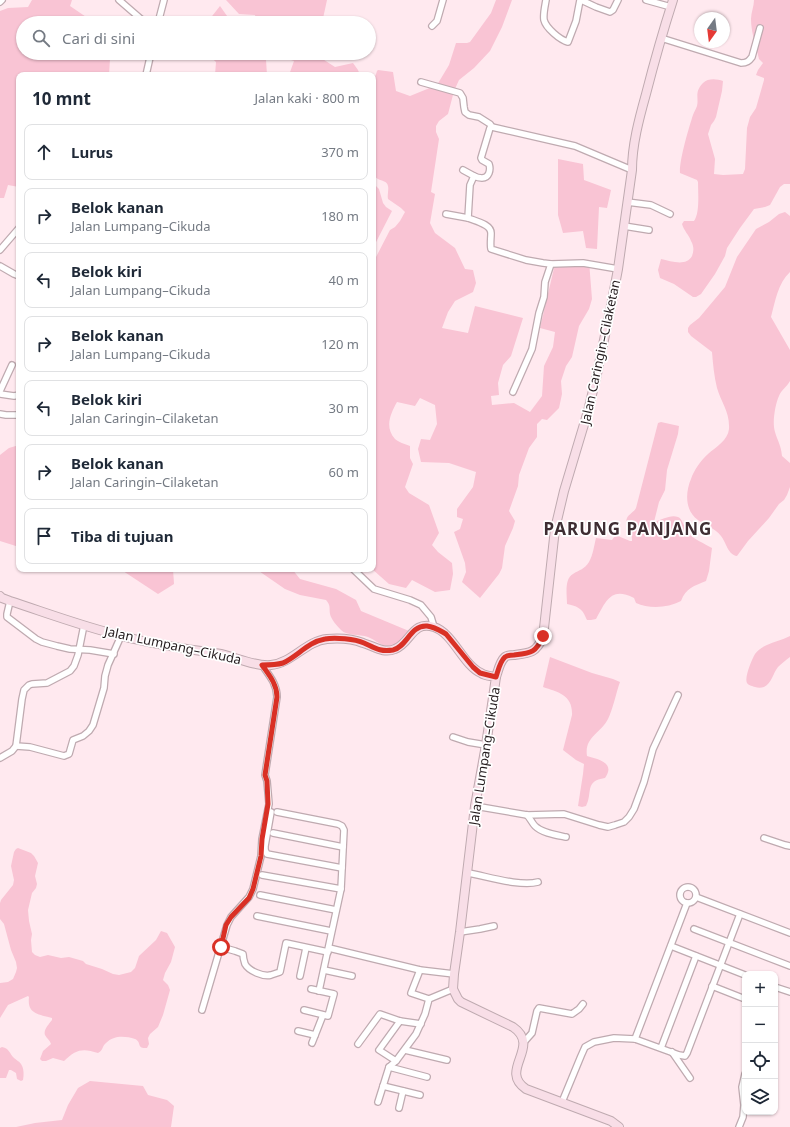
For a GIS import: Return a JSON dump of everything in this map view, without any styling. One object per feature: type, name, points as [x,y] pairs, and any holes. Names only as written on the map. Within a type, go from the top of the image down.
[{"type":"street","points":[[119,0],[138,16]]},
{"type":"street","points":[[162,16],[164,0]]},
{"type":"street","points":[[432,26],[437,21],[443,0]]},
{"type":"street","points":[[546,0],[544,19],[547,26],[563,41],[568,42],[576,21],[581,0],[610,12],[613,10],[618,0]]},
{"type":"street","points":[[646,0],[672,4]]},
{"type":"street","name":"Jalan Caringin–Cilaketan","points":[[496,677],[499,666],[504,658],[509,655],[534,651],[540,644],[543,636],[555,529],[564,491],[592,396],[618,269],[632,170],[632,157],[641,112],[672,4]]},
{"type":"street","points":[[661,38],[741,63],[746,63],[752,57],[760,28]]},
{"type":"street","points":[[147,72],[149,60]]},
{"type":"street","points":[[421,82],[460,93],[463,98],[465,112],[469,115],[479,117],[492,126],[575,146],[632,170]]},
{"type":"street","points":[[463,170],[481,178],[485,178],[488,175],[490,170],[489,164],[481,158],[492,126]]},
{"type":"street","points":[[468,218],[470,184],[474,176]]},
{"type":"street","points":[[627,202],[651,205],[670,214]]},
{"type":"street","points":[[446,214],[468,218],[481,223],[490,229],[491,249],[526,260],[551,264],[583,263],[618,269]]},
{"type":"street","points":[[624,226],[649,230]]},
{"type":"street","points":[[0,250],[16,231]]},
{"type":"street","points":[[513,392],[532,349],[539,313],[544,297],[545,282],[551,264]]},
{"type":"street","points":[[0,266],[16,275]]},
{"type":"street","points":[[12,365],[0,392],[16,396]]},
{"type":"street","points":[[0,414],[16,415]]},
{"type":"street","points":[[356,572],[374,589],[421,605],[431,617],[434,627]]},
{"type":"street","name":"Jalan Lumpang–Cikuda","points":[[0,596],[10,601],[121,636],[140,641],[223,655],[262,665],[282,663],[306,646],[326,639],[337,638],[363,643],[384,651],[395,649],[421,626],[434,627],[446,634],[473,667],[480,673],[496,677],[486,745],[474,806],[468,873],[454,974],[454,989]]},
{"type":"street","points":[[10,601],[7,617],[36,639],[57,646],[114,654]]},
{"type":"street","points":[[0,758],[12,751],[16,746],[24,690],[29,685],[47,683],[70,671],[74,666],[78,655],[84,625]]},
{"type":"street","points":[[16,746],[30,747],[64,756],[69,754],[73,740],[83,736],[93,725],[104,688],[108,665],[121,636]]},
{"type":"street","points":[[202,1010],[226,925],[231,917],[249,898],[253,889],[261,856],[262,839],[268,804],[267,781],[265,775],[277,697],[277,690],[274,683],[262,665]]},
{"type":"street","points":[[474,806],[527,815],[564,814],[608,827],[624,822],[634,809],[654,750],[678,695]]},
{"type":"street","points":[[453,737],[468,742],[486,745]]},
{"type":"street","points":[[268,804],[271,811],[265,846],[267,854],[342,868]]},
{"type":"street","points":[[277,812],[338,824],[342,826],[344,830],[340,889],[319,991]]},
{"type":"street","points":[[527,815],[537,828],[566,837]]},
{"type":"street","points":[[273,833],[343,847]]},
{"type":"street","points":[[764,838],[790,846]]},
{"type":"street","points":[[468,873],[522,883],[531,884],[538,882]]},
{"type":"street","points":[[262,875],[340,889]]},
{"type":"street","points":[[687,886],[696,892],[696,897],[693,901],[687,903],[680,899],[679,893],[682,888],[687,886]]},
{"type":"street","points":[[260,895],[336,910]]},
{"type":"street","points":[[696,897],[790,933]]},
{"type":"street","points":[[635,1039],[687,903]]},
{"type":"street","points":[[562,1102],[585,1048],[594,1042],[614,1038],[635,1039],[685,1056],[740,914]]},
{"type":"street","points":[[258,916],[331,931]]},
{"type":"street","points":[[460,932],[494,926]]},
{"type":"street","points":[[694,930],[790,966]]},
{"type":"street","points":[[221,947],[243,954],[245,964],[254,971],[264,975],[280,972],[286,943],[306,948],[328,950],[383,961],[420,970],[454,974]]},
{"type":"street","points":[[671,946],[742,974]]},
{"type":"street","points":[[300,976],[306,948]]},
{"type":"street","points":[[661,1048],[696,956]]},
{"type":"street","points":[[324,970],[352,976]]},
{"type":"street","points":[[420,970],[411,993],[429,999],[454,989],[458,999],[461,1002],[518,1030],[524,1042],[524,1048],[517,1065],[516,1074],[517,1080],[522,1086],[526,1089],[611,1121],[620,1127]]},
{"type":"street","points":[[712,986],[742,998]]},
{"type":"street","points":[[778,988],[790,992]]},
{"type":"street","points":[[304,1010],[328,1016],[334,994],[311,989]]},
{"type":"street","points":[[378,1102],[390,1067],[405,1050],[416,1034],[425,1014],[429,999]]},
{"type":"street","points":[[524,1042],[532,1032],[539,1008],[572,1014],[583,1004]]},
{"type":"street","points":[[358,1044],[380,1014],[400,1021],[421,1024]]},
{"type":"street","points":[[312,1043],[323,1015]]},
{"type":"street","points":[[396,1061],[379,1050],[400,1021]]},
{"type":"street","points":[[298,1031],[315,1035]]},
{"type":"street","points":[[405,1050],[447,1060]]},
{"type":"street","points":[[672,1052],[690,1078]]},
{"type":"street","points":[[390,1067],[427,1077]]},
{"type":"street","points":[[739,1127],[743,1117],[744,1105],[742,1087],[744,1079]]},
{"type":"street","points":[[383,1086],[420,1095]]},
{"type":"street","points":[[398,1108],[403,1091]]},
{"type":"shaded area","points":[[32,0],[72,0],[70,6],[85,16],[16,16],[16,60],[110,60],[109,72],[16,72],[16,186],[8,185],[4,198],[0,198],[0,11],[8,8],[28,7]]},
{"type":"shaded area","points":[[226,0],[327,0],[324,16],[255,16],[239,14]]},
{"type":"shaded area","points":[[496,0],[512,0],[502,27],[490,51],[474,68],[459,80],[454,91],[448,114],[439,121],[436,126],[436,132],[439,139],[431,192],[435,194],[430,223],[435,233],[455,248],[465,269],[473,270],[476,283],[473,292],[455,301],[448,312],[442,328],[468,333],[475,306],[523,318],[511,356],[503,365],[498,383],[499,395],[491,396],[492,405],[514,403],[530,412],[542,396],[544,366],[553,347],[555,332],[540,328],[555,264],[589,261],[592,299],[589,309],[579,326],[572,357],[566,366],[561,381],[562,394],[559,408],[547,420],[542,419],[537,424],[537,437],[529,448],[519,475],[518,486],[509,511],[515,521],[505,546],[502,568],[480,598],[462,582],[466,572],[465,563],[454,532],[460,529],[463,519],[457,517],[457,509],[473,487],[476,472],[449,463],[421,462],[418,449],[421,439],[430,440],[437,424],[435,405],[420,398],[415,406],[397,402],[391,415],[389,425],[390,430],[396,440],[410,446],[410,458],[413,464],[405,487],[409,493],[429,505],[439,533],[432,545],[452,563],[453,574],[450,590],[435,592],[412,580],[406,588],[389,584],[375,572],[376,257],[390,230],[400,221],[405,212],[388,199],[387,184],[376,178],[376,74],[378,70],[393,72],[396,91],[410,96],[437,85],[449,65],[456,43],[470,42],[491,13]]},
{"type":"shaded area","points":[[754,0],[790,0],[790,184],[784,184],[780,187],[770,205],[754,209],[727,248],[725,256],[715,274],[701,294],[693,297],[674,284],[660,278],[658,270],[661,259],[682,262],[689,259],[693,254],[693,245],[682,224],[684,221],[694,221],[696,217],[698,182],[697,180],[680,173],[680,168],[687,135],[697,106],[697,95],[700,86],[707,80],[715,79],[723,81],[716,117],[708,134],[715,159],[714,174],[743,174],[745,169],[747,128],[750,117],[756,108],[764,80],[764,78],[756,75],[763,63],[759,59],[751,24]]},
{"type":"shaded area","points":[[220,6],[227,16],[212,16]]},
{"type":"shaded area","points":[[214,60],[266,60],[267,72],[215,72],[216,62]]},
{"type":"shaded area","points":[[291,60],[324,60],[335,67],[353,63],[359,72],[290,72],[294,61]]},
{"type":"shaded area","points":[[558,159],[583,164],[584,180],[611,190],[607,208],[599,207],[597,249],[586,248],[583,231],[563,233],[558,215]]},
{"type":"shaded area","points":[[376,186],[379,189],[383,203],[392,211],[376,242]]},
{"type":"shaded area","points":[[785,212],[790,216],[790,272],[780,287],[771,317],[790,350],[790,381],[780,394],[774,414],[774,424],[782,456],[790,463],[790,487],[784,500],[779,504],[737,556],[729,551],[719,533],[701,522],[694,516],[688,507],[687,496],[689,484],[694,472],[703,459],[724,440],[728,433],[729,423],[727,412],[716,384],[712,352],[691,336],[688,332],[688,328],[699,318],[725,287],[737,257],[756,229],[769,222],[779,214]]},
{"type":"shaded area","points":[[661,422],[679,426],[667,470],[665,490],[659,502],[654,522],[669,517],[678,517],[681,519],[690,535],[712,548],[706,581],[688,590],[681,601],[658,607],[641,605],[636,603],[634,598],[626,595],[615,595],[606,601],[596,619],[587,620],[580,609],[567,604],[568,580],[570,576],[584,568],[589,562],[596,538],[612,540],[615,536],[618,536],[632,541],[626,521],[629,515],[636,508],[658,423]]},
{"type":"shaded area","points":[[16,446],[16,546],[0,541],[0,455],[9,448]]},
{"type":"shaded area","points":[[125,572],[173,572],[174,584],[158,594]]},
{"type":"shaded area","points":[[260,572],[294,572],[300,579],[336,589],[356,600],[361,611],[409,631],[398,643],[390,647],[368,637],[346,633],[341,630],[333,620],[326,600],[300,595],[285,589]]},
{"type":"shaded area","points":[[790,636],[790,657],[778,667],[769,683],[761,688],[748,684],[746,681],[747,673],[758,650]]},
{"type":"shaded area","points":[[550,657],[620,682],[608,719],[590,740],[587,750],[587,756],[600,760],[607,765],[608,773],[605,778],[594,782],[590,788],[586,806],[582,807],[578,806],[584,764],[563,750],[572,715],[572,708],[564,695],[543,687]]},
{"type":"shaded area","points":[[18,848],[31,853],[38,863],[35,876],[37,884],[32,893],[28,910],[32,934],[32,952],[35,955],[40,957],[48,955],[61,958],[69,957],[119,975],[131,972],[135,968],[139,956],[156,940],[161,931],[167,933],[175,947],[171,962],[163,980],[168,985],[170,990],[158,1027],[150,1034],[148,1038],[149,1044],[147,1048],[141,1047],[135,1039],[116,1037],[109,1040],[98,1053],[84,1050],[72,1054],[64,1061],[53,1058],[42,1061],[40,1059],[43,1051],[51,1044],[45,1033],[52,1018],[34,1012],[30,1007],[28,996],[8,1005],[0,1018],[0,983],[8,982],[13,979],[17,968],[4,924],[0,919],[0,903],[13,885],[14,880],[11,866],[14,852]]},
{"type":"shaded area","points":[[2,1047],[8,1050],[23,1067],[23,1080],[21,1081],[17,1079],[16,1073],[11,1070],[9,1070],[6,1078],[0,1078],[0,1048]]},
{"type":"shaded area","points":[[90,1081],[143,1086],[148,1095],[167,1100],[174,1106],[171,1127],[16,1127],[62,1120],[68,1105],[78,1088]]},
{"type":"district","name":"PARUNG PANJANG","points":[[628,529]]},
{"type":"route","points":[[221,947],[226,925],[231,917],[249,898],[253,889],[261,856],[262,839],[269,800],[265,775],[277,697],[277,690],[274,683],[262,665],[282,663],[306,646],[326,639],[337,638],[363,643],[384,651],[395,649],[421,626],[434,627],[441,630],[480,673],[496,677],[499,666],[504,658],[509,655],[534,651],[540,644],[543,636]]}]
